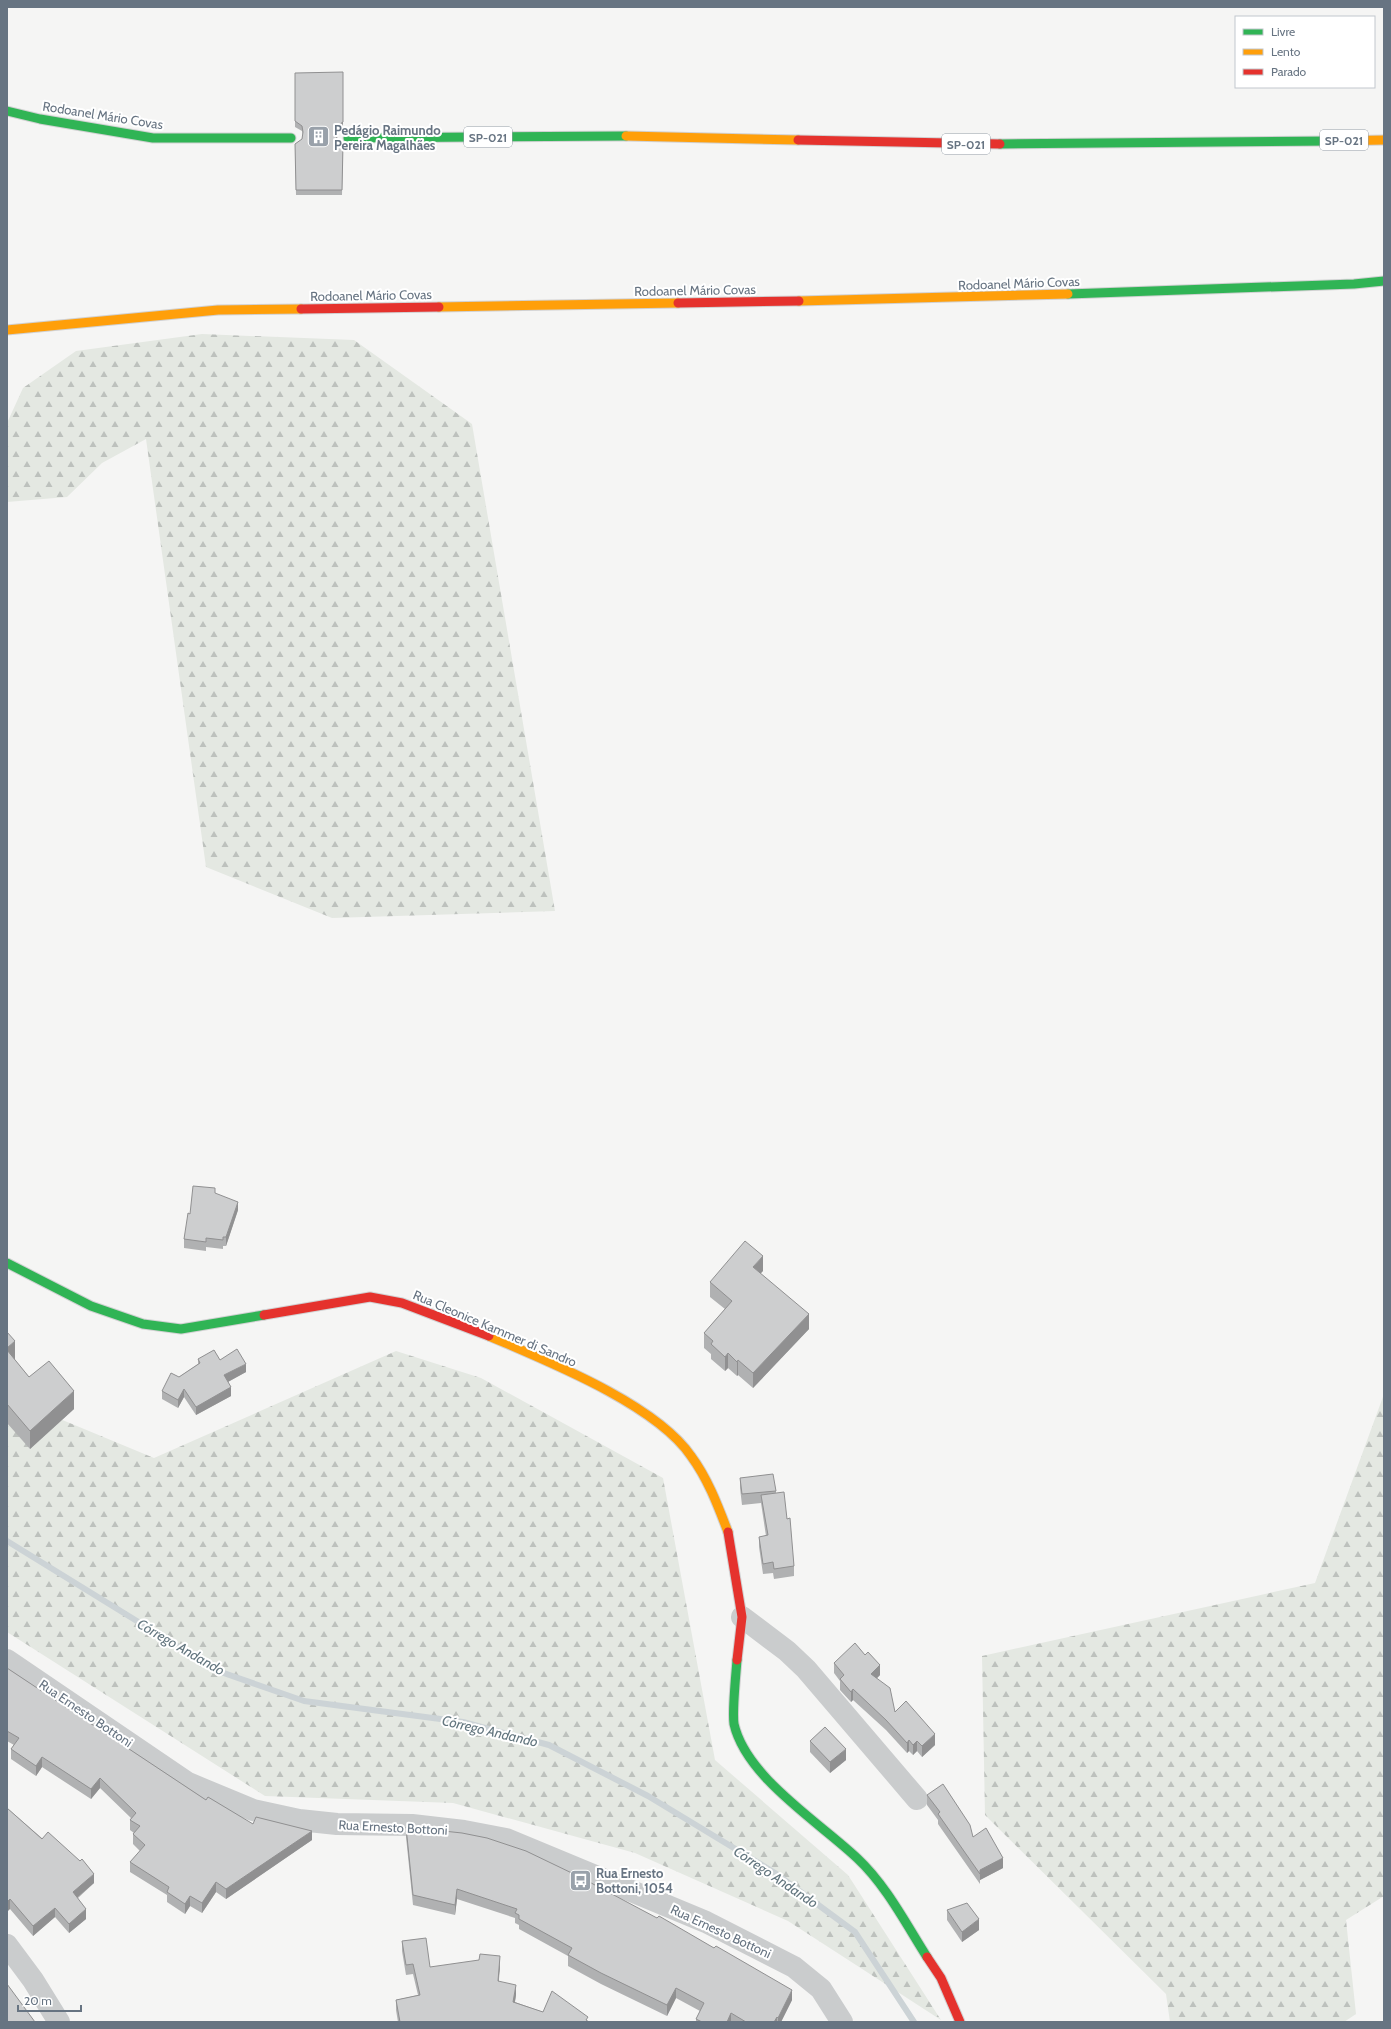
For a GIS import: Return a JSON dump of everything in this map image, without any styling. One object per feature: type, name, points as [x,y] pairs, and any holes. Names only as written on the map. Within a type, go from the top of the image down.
[{"type":"main road","name":"Rodoanel Mário Covas","points":[[7,110],[40,119],[153,138],[291,138]]},
{"type":"main road","name":"SP-021","points":[[348,138],[628,136],[974,144],[1384,140]]},
{"type":"main road","name":"Rodoanel Mário Covas","points":[[7,330],[218,310],[883,300],[1354,284],[1384,281]]},
{"type":"main road","name":"Rua Cleonice Kammer di Sandro","points":[[7,1263],[91,1306],[143,1324],[181,1330],[370,1296],[402,1303],[458,1323],[543,1359],[626,1401],[670,1431],[691,1455],[711,1489],[729,1534],[742,1617],[736,1674],[734,1723],[747,1755],[777,1789],[858,1860],[885,1892],[941,1978],[960,2022]]},
{"type":"street","points":[[742,1617],[787,1650],[806,1669],[917,1799]]},
{"type":"street","name":"Rua Ernesto Bottoni","points":[[7,1660],[188,1783],[253,1810],[299,1820],[337,1824],[412,1825],[464,1831],[506,1839],[706,1922],[794,1967],[821,1989],[842,2022]]},
{"type":"street","points":[[7,1945],[33,1980],[59,2022]]},
{"type":"green space","points":[[202,334],[354,340],[472,424],[555,911],[332,918],[206,867],[146,439],[102,463],[67,497],[7,502],[7,423],[23,388],[76,351]]},
{"type":"green space","points":[[396,1351],[481,1378],[663,1478],[715,1760],[848,1875],[941,2020],[788,1921],[635,1853],[453,1803],[265,1796],[7,1632],[7,1397],[154,1458]]},
{"type":"green space","points":[[1384,1394],[1384,1896],[1346,1920],[1356,2014],[1344,2022],[1170,2022],[1166,1994],[985,1815],[982,1656],[1315,1583]]},
{"type":"building","name":"Pedágio Raimundo Pereira Magalhães","points":[[343,72],[343,122],[337,126],[336,132],[337,139],[343,144],[342,190],[296,190],[295,144],[302,139],[303,132],[302,126],[295,121],[295,73]]},
{"type":"building","points":[[193,1186],[215,1188],[215,1193],[238,1202],[226,1237],[223,1237],[223,1240],[206,1238],[206,1242],[184,1239],[188,1213],[190,1214]]},
{"type":"building","points":[[745,1241],[763,1256],[753,1267],[809,1314],[753,1373],[738,1360],[737,1362],[728,1353],[725,1357],[711,1344],[713,1341],[704,1333],[732,1301],[710,1282]]},
{"type":"building","points":[[7,1332],[15,1341],[7,1348]]},
{"type":"building","points":[[237,1349],[246,1364],[224,1375],[231,1387],[196,1407],[184,1389],[178,1400],[162,1391],[171,1373],[179,1377],[200,1363],[198,1359],[214,1350],[220,1360]]},
{"type":"building","points":[[7,1350],[29,1377],[49,1361],[74,1391],[30,1431],[7,1404]]},
{"type":"building","points":[[773,1474],[776,1491],[742,1494],[740,1478]]},
{"type":"building","points":[[784,1492],[787,1519],[790,1518],[794,1566],[774,1569],[773,1562],[763,1564],[759,1537],[768,1535],[761,1495]]},
{"type":"building","points":[[855,1643],[865,1655],[868,1652],[880,1665],[871,1674],[890,1688],[895,1712],[906,1701],[935,1734],[922,1746],[917,1741],[913,1745],[909,1740],[907,1743],[886,1720],[853,1689],[851,1692],[840,1679],[844,1675],[834,1663]]},
{"type":"building","points":[[7,1668],[206,1800],[208,1797],[253,1824],[256,1817],[312,1831],[226,1889],[216,1882],[202,1903],[190,1896],[185,1904],[167,1892],[169,1887],[130,1862],[145,1845],[133,1834],[140,1826],[130,1820],[136,1813],[100,1778],[91,1789],[42,1757],[36,1766],[11,1749],[19,1738],[7,1731]]},
{"type":"building","points":[[825,1727],[846,1749],[830,1762],[810,1741]]},
{"type":"building","points":[[943,1784],[970,1825],[973,1837],[986,1828],[1003,1858],[980,1870],[980,1874],[938,1814],[940,1812],[927,1795]]},
{"type":"building","points":[[7,1808],[42,1839],[48,1832],[80,1861],[82,1859],[94,1874],[73,1892],[86,1909],[69,1924],[55,1908],[33,1926],[10,1899],[7,1902]]},
{"type":"building","points":[[406,1827],[462,1833],[487,1838],[526,1851],[578,1876],[657,1918],[659,1916],[714,1948],[716,1946],[792,1990],[778,2018],[777,2017],[774,2022],[746,2022],[731,2013],[727,2022],[702,2022],[696,2019],[704,2003],[676,1988],[667,2005],[601,1973],[568,1955],[572,1948],[519,1919],[519,1915],[515,1913],[517,1909],[457,1889],[455,1905],[413,1895]]},
{"type":"building","points":[[967,1903],[979,1919],[962,1932],[947,1910]]},
{"type":"building","points":[[426,1938],[430,1967],[479,1960],[480,1954],[500,1956],[498,1981],[516,1985],[513,2002],[543,2012],[552,1991],[588,2017],[586,2020],[589,2022],[400,2022],[396,2000],[420,1995],[413,1964],[406,1965],[402,1941]]},
{"type":"building","points":[[7,1984],[35,2022],[7,2022]]},
{"type":"waterway","name":"Córrego Andando","points":[[7,1541],[218,1671],[304,1701],[463,1722],[549,1745],[648,1796],[775,1873],[855,1932],[914,2022]]},
{"type":"traffic: fast","points":[[7,111],[40,119],[153,138],[291,138]]},
{"type":"traffic: fast","points":[[348,138],[626,136]]},
{"type":"traffic: fast","points":[[1000,144],[1332,141]]},
{"type":"traffic: fast","points":[[1068,294],[1354,284],[1384,281]]},
{"type":"traffic: fast","points":[[7,1263],[91,1306],[143,1324],[181,1329],[264,1315]]},
{"type":"traffic: fast","points":[[737,1660],[734,1724],[741,1743],[753,1762],[768,1780],[857,1858],[877,1880],[895,1905],[927,1957]]},
{"type":"traffic: slow","points":[[626,136],[798,140]]},
{"type":"traffic: slow","points":[[1332,141],[1384,140]]},
{"type":"traffic: slow","points":[[799,301],[1068,294]]},
{"type":"traffic: slow","points":[[439,307],[678,303]]},
{"type":"traffic: slow","points":[[7,330],[218,310],[301,309]]},
{"type":"traffic: slow","points":[[489,1336],[569,1371],[599,1386],[653,1419],[675,1437],[691,1456],[703,1474],[728,1532]]},
{"type":"traffic: jam","points":[[798,140],[1000,144]]},
{"type":"traffic: jam","points":[[678,303],[799,301]]},
{"type":"traffic: jam","points":[[301,309],[439,307]]},
{"type":"traffic: jam","points":[[264,1315],[370,1297],[402,1303],[489,1336]]},
{"type":"traffic: jam","points":[[728,1532],[742,1617],[737,1660]]},
{"type":"traffic: jam","points":[[927,1957],[941,1978],[960,2022]]},
{"type":"place","name":"Pedágio Raimundo Pereira Magalhães","points":[[319,137]]},
{"type":"place","name":"Rua Ernesto Bottoni, 1054","points":[[580,1880]]}]
